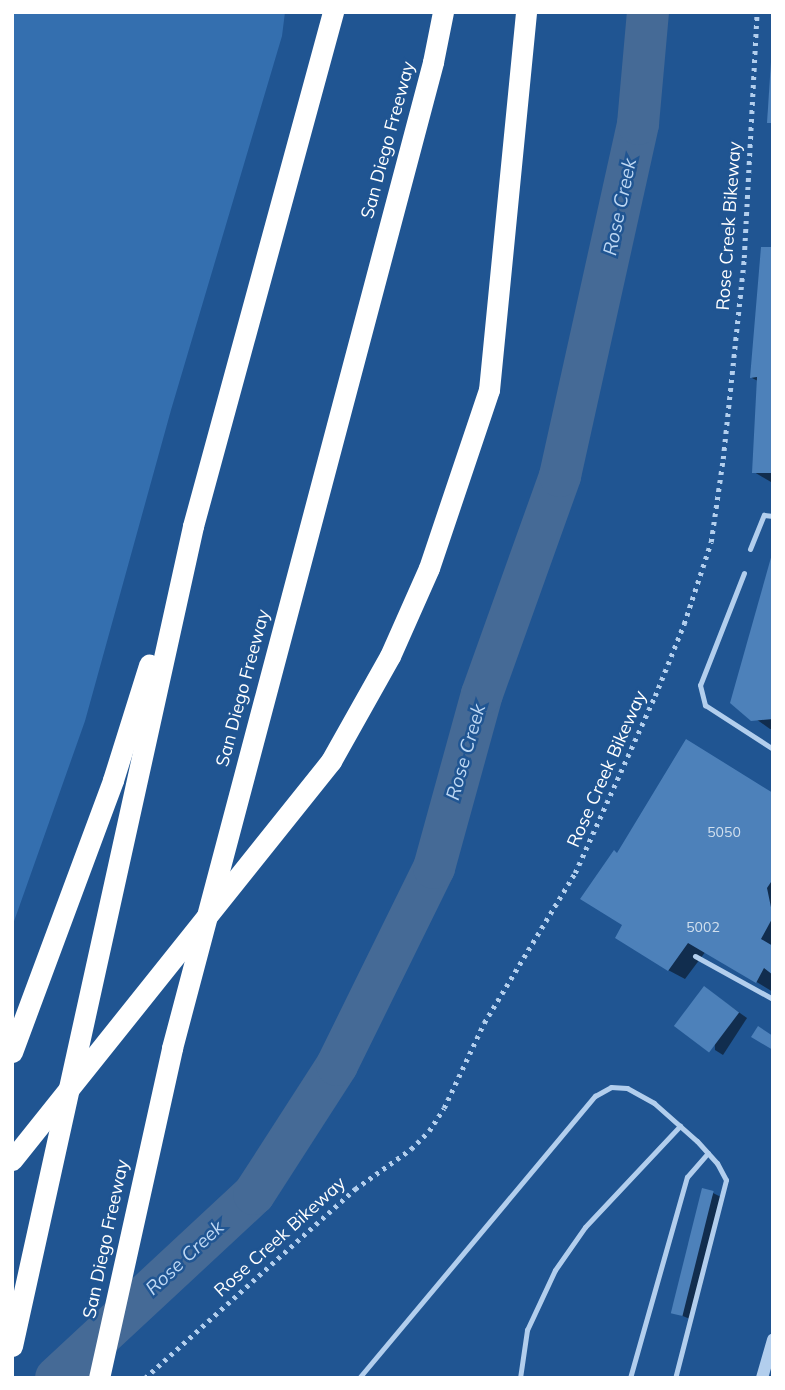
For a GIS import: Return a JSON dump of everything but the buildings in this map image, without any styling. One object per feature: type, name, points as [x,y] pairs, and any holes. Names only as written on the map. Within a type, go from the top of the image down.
[{"type":"highway","points":[[12,1052],[113,780],[193,526],[333,12]]},
{"type":"highway","name":"San Diego Freeway","points":[[99,1378],[172,1048],[443,12]]},
{"type":"highway","points":[[12,1160],[331,761],[390,656],[429,568],[489,390],[526,12]]},
{"type":"highway","points":[[12,1346],[193,526]]},
{"type":"street","points":[[762,1378],[773,1340]]},
{"type":"lane","points":[[750,549],[764,515],[773,516]]},
{"type":"lane","points":[[744,573],[700,685],[705,705],[773,748]]},
{"type":"lane","points":[[695,956],[773,999]]},
{"type":"lane","points":[[359,1378],[595,1096],[611,1087],[627,1088],[654,1103],[708,1153],[726,1180],[675,1378]]},
{"type":"lane","points":[[520,1378],[527,1330],[555,1270],[585,1227],[680,1126]]},
{"type":"lane","points":[[631,1378],[687,1177],[708,1153]]},
{"type":"path","name":"Rose Creek Bikeway","points":[[145,1378],[355,1189],[411,1149],[429,1131],[444,1108],[484,1023],[575,873],[649,709],[684,624],[710,542],[714,518],[744,258],[757,12]]},
{"type":"shaded area","points":[[12,12],[285,12],[282,36],[171,410],[85,721],[12,927]]},
{"type":"waterway","name":"Rose Creek","points":[[56,1378],[254,1194],[337,1065],[434,868],[482,694],[560,476],[638,124],[648,12]]}]
